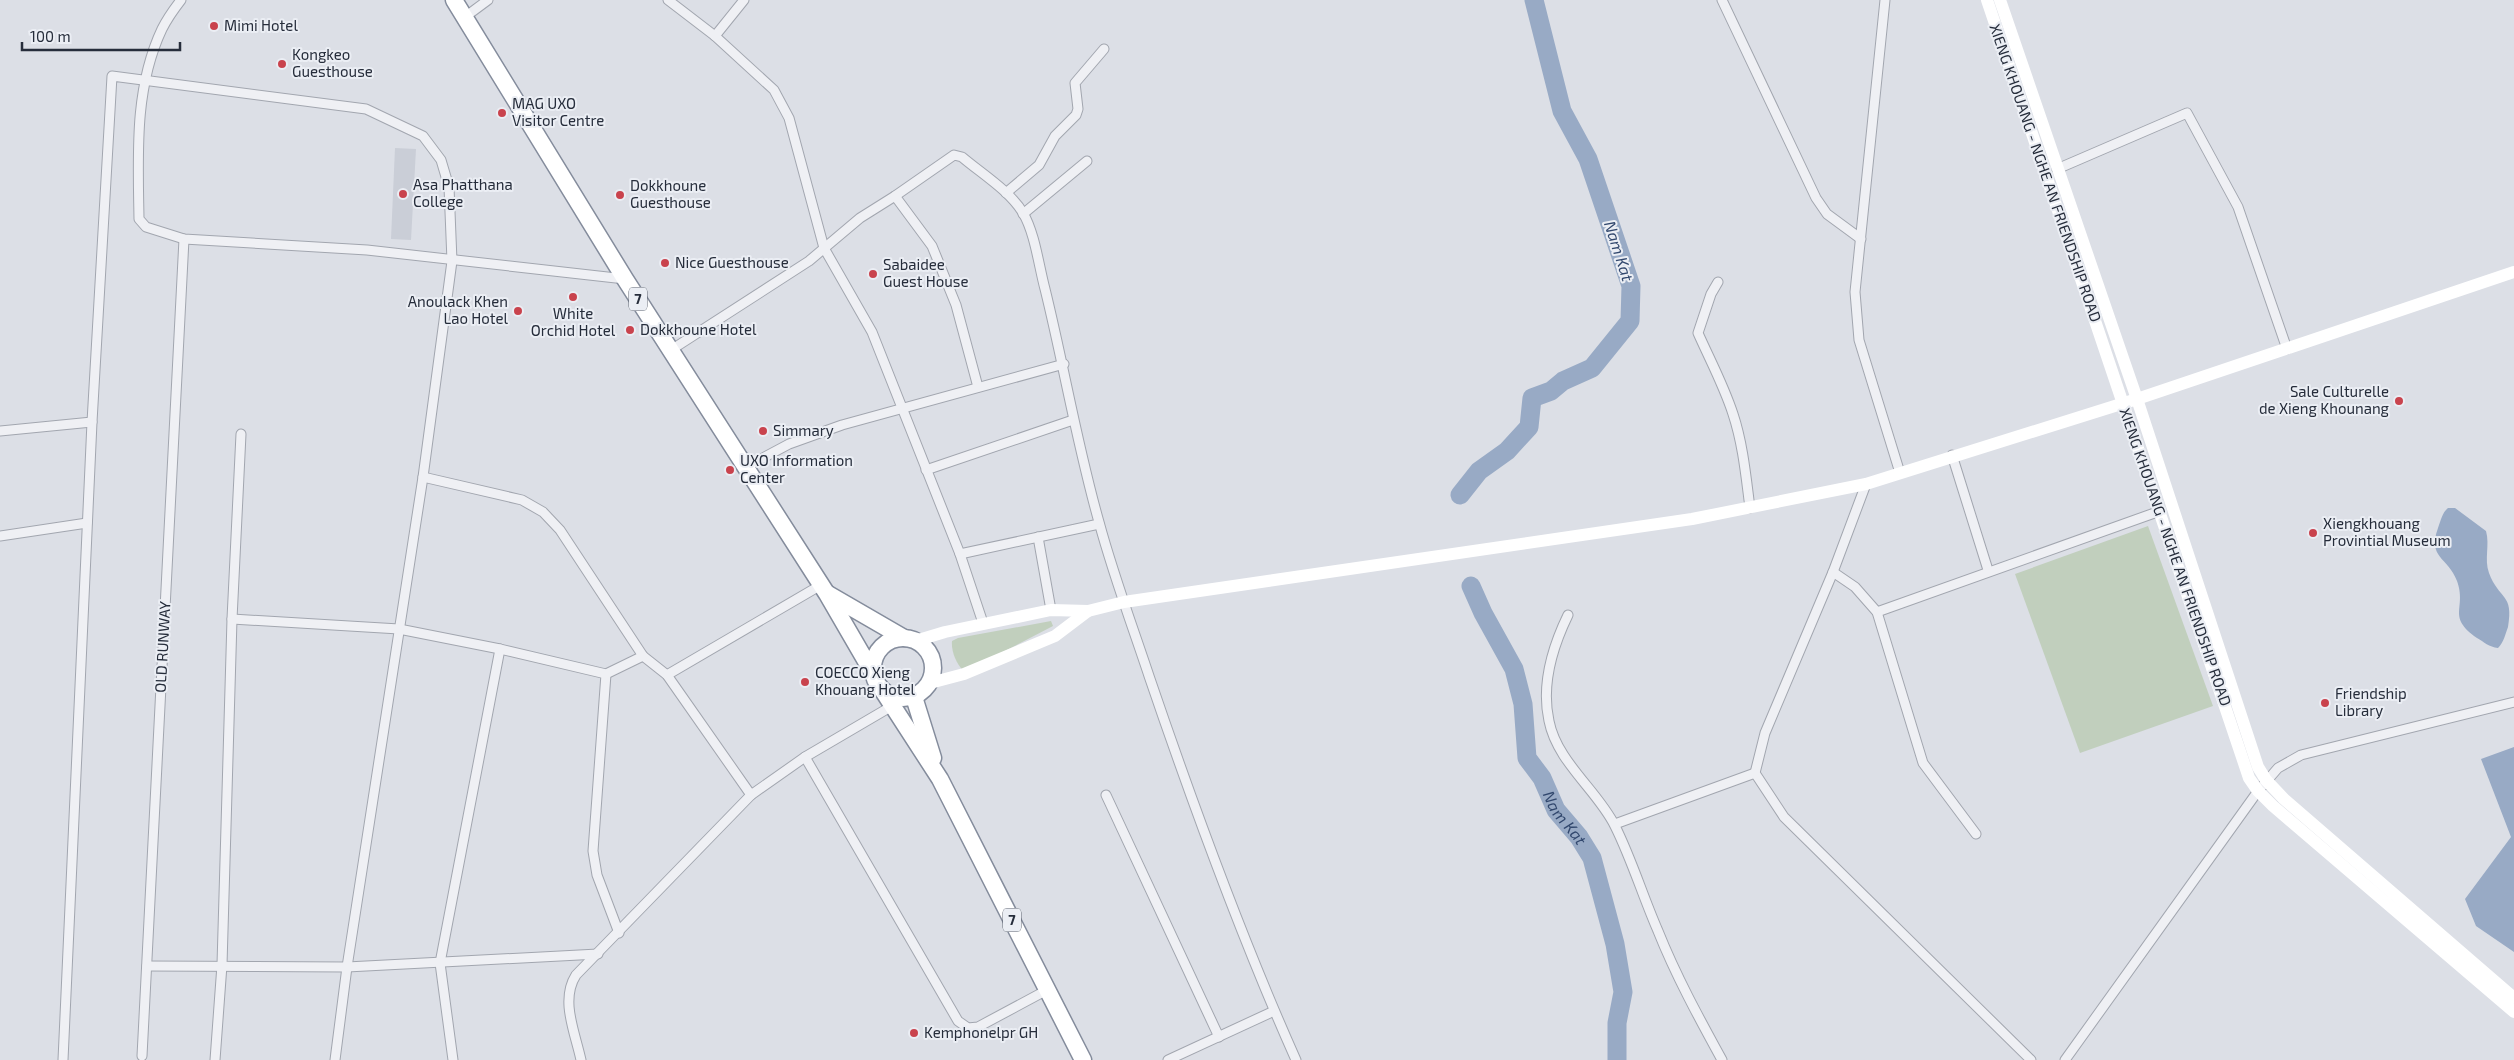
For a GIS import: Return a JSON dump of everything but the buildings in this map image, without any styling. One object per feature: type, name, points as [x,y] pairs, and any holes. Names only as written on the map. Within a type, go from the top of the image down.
[{"type":"highway","name":"7","points":[[454,0],[625,279],[824,589],[892,706],[940,779],[1083,1060]]},
{"type":"highway","name":"7","points":[[824,589],[926,649],[932,662],[930,683]]},
{"type":"highway","points":[[874,675],[874,663],[882,646],[888,640],[909,640]]},
{"type":"highway","points":[[883,691],[895,697],[914,696],[930,683]]},
{"type":"highway","name":"7","points":[[914,696],[940,779]]},
{"type":"street","points":[[181,0],[162,29],[144,80],[138,142],[139,219],[146,227],[184,239],[367,250],[625,279]]},
{"type":"street","points":[[465,17],[488,0]]},
{"type":"street","points":[[668,0],[715,36],[774,90],[789,118],[824,248],[872,332],[960,554],[983,623]]},
{"type":"street","points":[[715,36],[744,0]]},
{"type":"street","points":[[1722,0],[1816,198],[1827,214],[1860,239]]},
{"type":"street","points":[[1886,0],[1855,292],[1859,340],[1900,472]]},
{"type":"street","name":"XIENG KHOUANG - NGHE AN FRIENDSHIP ROAD","points":[[1987,0],[2245,768],[2258,791],[2339,864],[2514,1012]]},
{"type":"street","name":"XIENG KHOUANG - NGHE AN FRIENDSHIP ROAD","points":[[2000,0],[2137,399],[2258,767],[2266,780],[2514,998]]},
{"type":"street","points":[[1006,193],[1039,165],[1056,136],[1076,116],[1078,109],[1074,83],[1104,49]]},
{"type":"street","points":[[63,1060],[92,422],[98,345],[112,76],[366,110],[423,136],[441,160],[448,187],[452,261],[423,477],[347,967],[335,1060]]},
{"type":"street","points":[[2057,169],[2187,114],[2238,206],[2287,349]]},
{"type":"street","points":[[671,350],[809,261],[860,218],[954,155],[962,157],[1006,193],[1023,214],[1035,249],[1064,364],[1073,420],[1099,524],[1124,602],[1178,763],[1274,1011],[1296,1060]]},
{"type":"street","points":[[1023,214],[1087,161]]},
{"type":"street","points":[[895,196],[932,246],[956,305],[978,387]]},
{"type":"street","name":"OLD RUNWAY","points":[[142,1056],[184,239]]},
{"type":"street","points":[[909,640],[1051,610],[1088,611],[1124,602],[1692,519],[1866,484],[1952,455],[2137,399],[2514,272]]},
{"type":"street","points":[[1718,282],[1711,294],[1698,333],[1719,377],[1733,415],[1744,462],[1750,508]]},
{"type":"street","points":[[746,467],[798,441],[842,425],[903,410],[978,387],[1064,364]]},
{"type":"street","points":[[926,470],[1073,420]]},
{"type":"street","points":[[0,431],[92,422]]},
{"type":"street","points":[[215,1060],[222,965],[232,619],[241,434]]},
{"type":"street","points":[[1952,455],[1988,570]]},
{"type":"street","points":[[423,477],[522,500],[543,512],[560,530],[643,656],[667,675],[751,795]]},
{"type":"street","points":[[1866,484],[1833,572],[1765,733],[1755,773],[1784,817],[2031,1060]]},
{"type":"street","points":[[1877,612],[1988,570],[2160,511]]},
{"type":"street","points":[[0,536],[87,523]]},
{"type":"street","points":[[960,554],[1099,524]]},
{"type":"street","points":[[1038,537],[1051,610]]},
{"type":"street","points":[[1833,572],[1855,587],[1877,612],[1923,762],[1976,834]]},
{"type":"street","points":[[667,675],[824,589]]},
{"type":"street","points":[[930,683],[964,674],[1055,636],[1088,611]]},
{"type":"street","points":[[1568,615],[1556,640],[1549,670],[1546,697],[1549,722],[1574,770],[1614,824],[1677,975],[1722,1060]]},
{"type":"street","points":[[232,619],[398,630],[500,649],[606,674],[643,656]]},
{"type":"street","points":[[454,1060],[440,963],[500,649]]},
{"type":"street","points":[[606,674],[594,851],[597,875],[619,933]]},
{"type":"street","points":[[2065,1060],[2266,780],[2278,768],[2301,754],[2514,702]]},
{"type":"street","points":[[581,1060],[568,999],[569,986],[576,974],[619,933],[751,795],[805,758],[892,706]]},
{"type":"street","points":[[805,758],[958,1021],[968,1028],[978,1027],[1048,990]]},
{"type":"street","points":[[1614,824],[1755,773]]},
{"type":"street","points":[[1106,795],[1219,1037]]},
{"type":"street","points":[[147,966],[347,967],[598,954]]},
{"type":"street","points":[[1168,1060],[1274,1011]]},
{"type":"shaded area","name":"Asa Phatthana College","points":[[395,148],[416,149],[411,240],[391,239]]},
{"type":"green space","points":[[2148,526],[2213,706],[2080,753],[2015,574]]},
{"type":"green space","points":[[1051,621],[1053,626],[970,669],[963,670],[954,657],[952,641],[958,638]]},
{"type":"water","points":[[2448,508],[2455,508],[2486,531],[2489,573],[2509,608],[2508,627],[2503,641],[2498,648],[2477,638],[2462,624],[2459,612],[2460,599],[2457,581],[2449,567],[2440,557],[2435,546],[2435,538],[2441,519]]},
{"type":"water","points":[[2514,747],[2514,952],[2476,926],[2465,899],[2511,837],[2481,759]]},
{"type":"waterway","name":"Nam Kat","points":[[1460,495],[1479,471],[1507,451],[1529,427],[1532,398],[1551,391],[1563,381],[1592,368],[1630,321],[1631,286],[1588,159],[1562,111],[1534,0]]},
{"type":"waterway","name":"Nam Kat","points":[[1471,586],[1483,613],[1514,669],[1523,704],[1527,758],[1542,778],[1556,810],[1579,837],[1592,858],[1615,944],[1623,992],[1617,1023],[1617,1060]]},
{"type":"place","name":"Mimi Hotel","points":[[214,26]]},
{"type":"place","name":"Kongkeo Guesthouse","points":[[282,64]]},
{"type":"place","name":"MAG UXO Visitor Centre","points":[[502,113]]},
{"type":"place","name":"Asa Phatthana College","points":[[403,194]]},
{"type":"place","name":"Dokkhoune Guesthouse","points":[[620,195]]},
{"type":"place","name":"Nice Guesthouse","points":[[665,263]]},
{"type":"place","name":"Sabaidee Guest House","points":[[873,274]]},
{"type":"place","name":"White Orchid Hotel","points":[[573,297]]},
{"type":"place","name":"Anoulack Khen Lao Hotel","points":[[518,311]]},
{"type":"place","name":"Dokkhoune Hotel","points":[[630,330]]},
{"type":"place","name":"Sale Culturelle de Xieng Khounang","points":[[2399,401]]},
{"type":"place","name":"Simmary","points":[[763,431]]},
{"type":"place","name":"UXO Information Center","points":[[730,470]]},
{"type":"place","name":"Xiengkhouang Provintial Museum","points":[[2313,533]]},
{"type":"place","name":"COECCO Xieng Khouang Hotel","points":[[805,682]]},
{"type":"place","name":"Friendship Library","points":[[2325,703]]},
{"type":"place","name":"Kemphonelpr GH","points":[[914,1033]]}]
